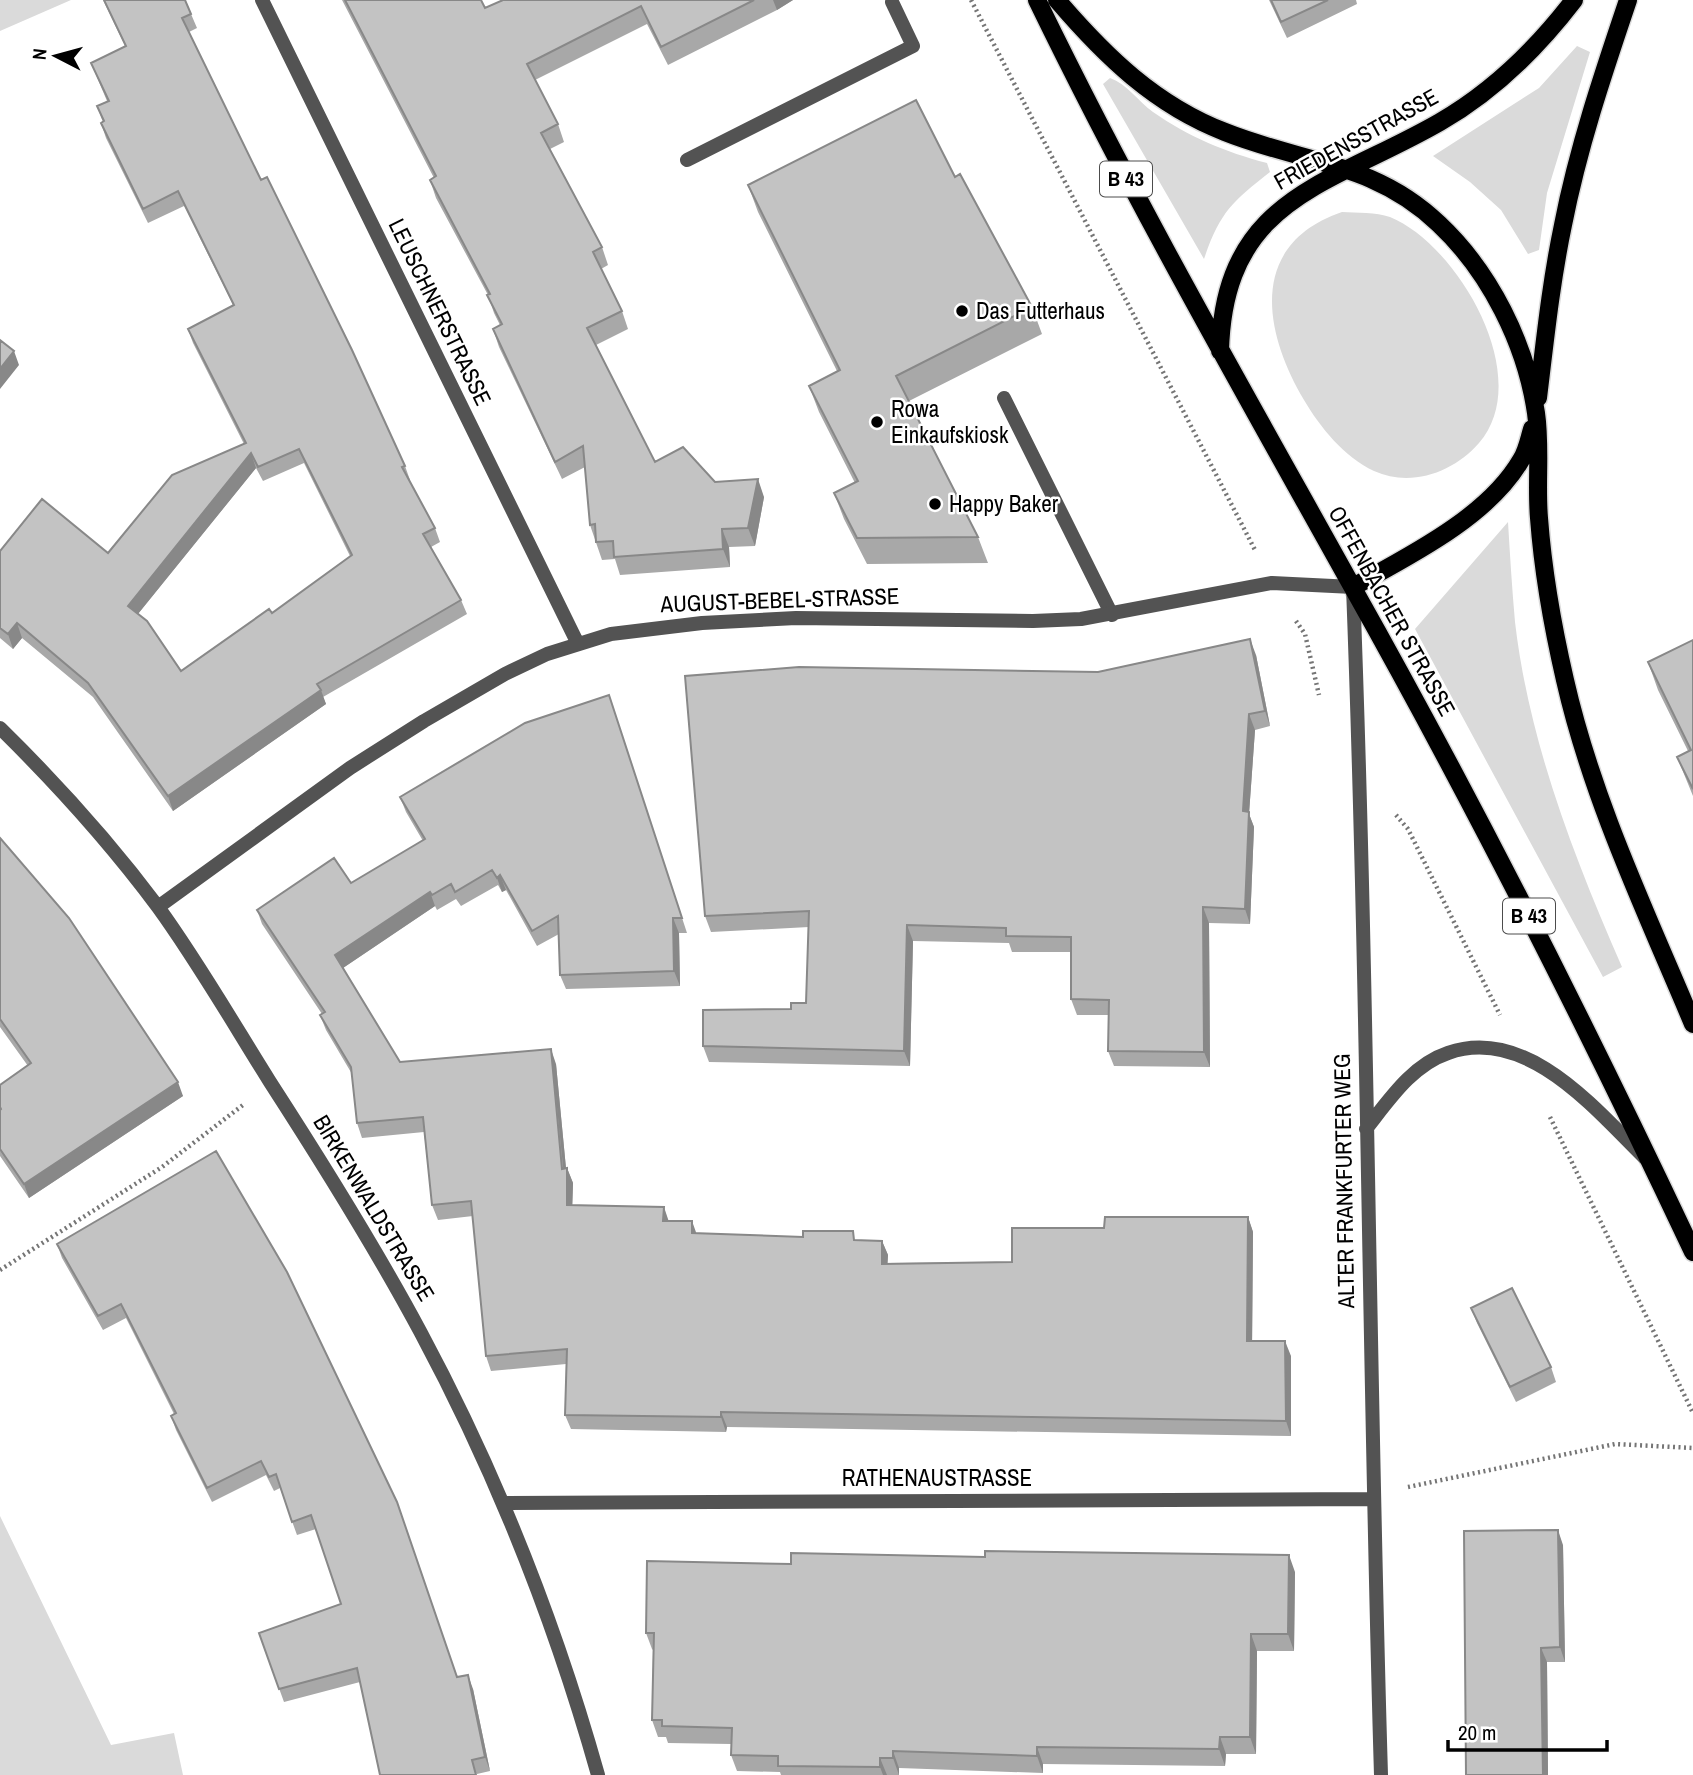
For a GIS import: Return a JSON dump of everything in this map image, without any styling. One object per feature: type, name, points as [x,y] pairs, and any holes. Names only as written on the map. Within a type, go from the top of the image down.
[{"type":"main road","name":"OFFENBACHER STRASSE","points":[[1037,0],[1107,144],[1220,355],[1353,587],[1501,859],[1693,1252]]},
{"type":"main road","points":[[1057,0],[1128,76],[1191,118],[1228,134],[1350,169],[1405,195],[1440,224],[1472,260],[1495,296],[1529,377],[1536,416],[1522,458],[1489,496],[1435,540],[1353,587]]},
{"type":"main road","name":"FRIEDENSSTRASSE","points":[[1220,355],[1221,321],[1227,289],[1240,257],[1259,230],[1281,207],[1304,191],[1442,121],[1490,88],[1533,47],[1574,0]]},
{"type":"main road","points":[[1628,0],[1596,94],[1563,223],[1547,318],[1536,416],[1539,520],[1565,680],[1599,795],[1693,1024]]},
{"type":"street","name":"LEUSCHNERSTRASSE","points":[[262,0],[578,644]]},
{"type":"street","points":[[687,160],[913,46],[893,1]]},
{"type":"street","points":[[1004,398],[1112,615]]},
{"type":"street","name":"AUGUST-BEBEL-STRASSE","points":[[158,907],[350,768],[414,727],[505,674],[578,644],[649,628],[729,621],[796,618],[1033,621],[1112,615],[1272,583],[1353,587]]},
{"type":"street","name":"ALTER FRANKFURTER WEG","points":[[1353,587],[1360,775],[1372,1499],[1381,1775]]},
{"type":"street","name":"BIRKENWALDSTRASSE","points":[[0,728],[83,816],[158,907],[341,1194],[421,1333],[503,1503],[569,1677],[598,1775]]},
{"type":"street","points":[[1366,1129],[1400,1086],[1427,1064],[1447,1053],[1470,1048],[1496,1050],[1520,1056],[1550,1072],[1583,1098],[1652,1165]]},
{"type":"street","name":"RATHENAUSTRASSE","points":[[503,1503],[1372,1499]]},
{"type":"path","points":[[971,0],[1272,583],[1305,634],[1321,708]]},
{"type":"path","points":[[1360,775],[1408,829]]},
{"type":"path","points":[[0,1270],[162,1167],[271,1083]]},
{"type":"path","points":[[1372,1499],[1431,1481],[1615,1444],[1693,1448]]},
{"type":"shaded area","points":[[0,0],[71,0],[0,31]]},
{"type":"shaded area","points":[[1577,46],[1590,52],[1547,193],[1539,250],[1528,254],[1501,210],[1470,182],[1433,156],[1539,88]]},
{"type":"shaded area","points":[[1110,78],[1127,88],[1153,112],[1180,129],[1222,149],[1267,163],[1270,172],[1229,209],[1216,230],[1204,259],[1103,84]]},
{"type":"shaded area","points":[[1342,212],[1385,215],[1415,232],[1440,254],[1463,283],[1481,315],[1494,350],[1499,384],[1494,415],[1479,443],[1445,469],[1402,478],[1374,471],[1353,458],[1325,431],[1310,410],[1279,346],[1273,319],[1272,292],[1278,267],[1291,245],[1312,226]]},
{"type":"shaded area","points":[[1508,522],[1515,622],[1542,755],[1587,884],[1622,967],[1603,977],[1415,629]]},
{"type":"shaded area","points":[[0,1516],[111,1745],[174,1733],[183,1775],[0,1775]]},
{"type":"building","points":[[104,0],[185,0],[191,14],[182,18],[261,180],[267,177],[352,350],[405,466],[402,467],[435,528],[423,534],[461,600],[317,684],[321,690],[168,796],[88,683],[17,623],[8,634],[0,628],[0,551],[42,499],[108,553],[172,475],[246,443],[188,329],[234,305],[178,191],[143,209],[101,123],[104,121],[97,106],[109,101],[91,63],[126,46]],"holes":[[[299,449],[352,555],[272,613],[269,609],[181,671],[147,621],[128,606],[251,453],[258,467]]]},
{"type":"building","points":[[345,0],[481,0],[485,8],[503,0],[754,0],[661,47],[641,6],[527,64],[558,124],[541,133],[602,247],[593,252],[622,311],[587,328],[655,462],[683,447],[715,482],[758,479],[748,528],[722,529],[723,549],[614,557],[613,541],[596,542],[595,524],[590,525],[583,446],[555,462],[493,329],[502,324],[487,295],[490,294],[430,180],[436,176]]},
{"type":"building","points":[[1271,0],[1328,0],[1281,22]]},
{"type":"building","points":[[916,100],[955,177],[960,174],[1032,307],[896,376],[978,537],[857,538],[834,493],[858,481],[809,386],[840,370],[748,185]]},
{"type":"building","points":[[0,340],[14,351],[0,369]]},
{"type":"building","points":[[1250,639],[1265,711],[1249,714],[1243,811],[1249,812],[1245,909],[1203,907],[1204,1052],[1108,1051],[1109,1000],[1071,999],[1071,937],[1006,936],[1006,928],[907,925],[904,1051],[703,1046],[703,1010],[791,1009],[791,1003],[806,1003],[809,911],[705,916],[685,676],[799,667],[1098,672]]},
{"type":"building","points":[[1693,640],[1693,789],[1677,757],[1691,750],[1648,662]]},
{"type":"building","points":[[609,695],[682,918],[673,918],[674,971],[560,975],[558,916],[532,931],[500,875],[497,878],[492,870],[455,892],[451,884],[432,895],[430,892],[335,955],[400,1062],[551,1049],[562,1169],[567,1168],[567,1205],[664,1207],[663,1221],[692,1221],[692,1233],[803,1237],[803,1231],[853,1231],[854,1240],[882,1241],[882,1264],[1012,1262],[1012,1228],[1104,1228],[1105,1217],[1248,1217],[1247,1341],[1285,1341],[1286,1421],[721,1412],[721,1417],[565,1415],[567,1349],[486,1356],[471,1201],[432,1205],[423,1117],[357,1123],[351,1067],[320,1015],[325,1012],[257,910],[334,858],[351,883],[425,839],[400,797],[525,723]]},
{"type":"building","points":[[0,838],[69,918],[178,1082],[24,1184],[0,1149],[0,1085],[31,1063],[0,1019]]},
{"type":"building","points":[[216,1151],[287,1272],[397,1502],[457,1677],[468,1675],[485,1757],[472,1760],[476,1775],[380,1775],[357,1668],[279,1689],[259,1633],[341,1604],[311,1515],[292,1522],[276,1474],[269,1477],[261,1461],[207,1488],[171,1416],[176,1413],[121,1304],[98,1316],[57,1244]]},
{"type":"building","points":[[1512,1288],[1551,1367],[1510,1387],[1471,1308]]},
{"type":"building","points":[[1558,1530],[1560,1647],[1541,1648],[1543,1775],[1466,1775],[1464,1531]]},
{"type":"building","points":[[985,1551],[1289,1555],[1288,1634],[1251,1634],[1250,1737],[1220,1737],[1219,1749],[1037,1747],[1037,1756],[893,1751],[893,1758],[880,1758],[880,1767],[778,1766],[778,1756],[731,1755],[732,1728],[662,1726],[662,1720],[652,1720],[654,1633],[646,1633],[647,1561],[791,1564],[791,1553],[985,1557]]},
{"type":"place","name":"Das Futterhaus","points":[[962,311]]},
{"type":"place","name":"Rowa Einkaufskiosk","points":[[877,422]]},
{"type":"place","name":"Happy Baker","points":[[935,504]]}]
